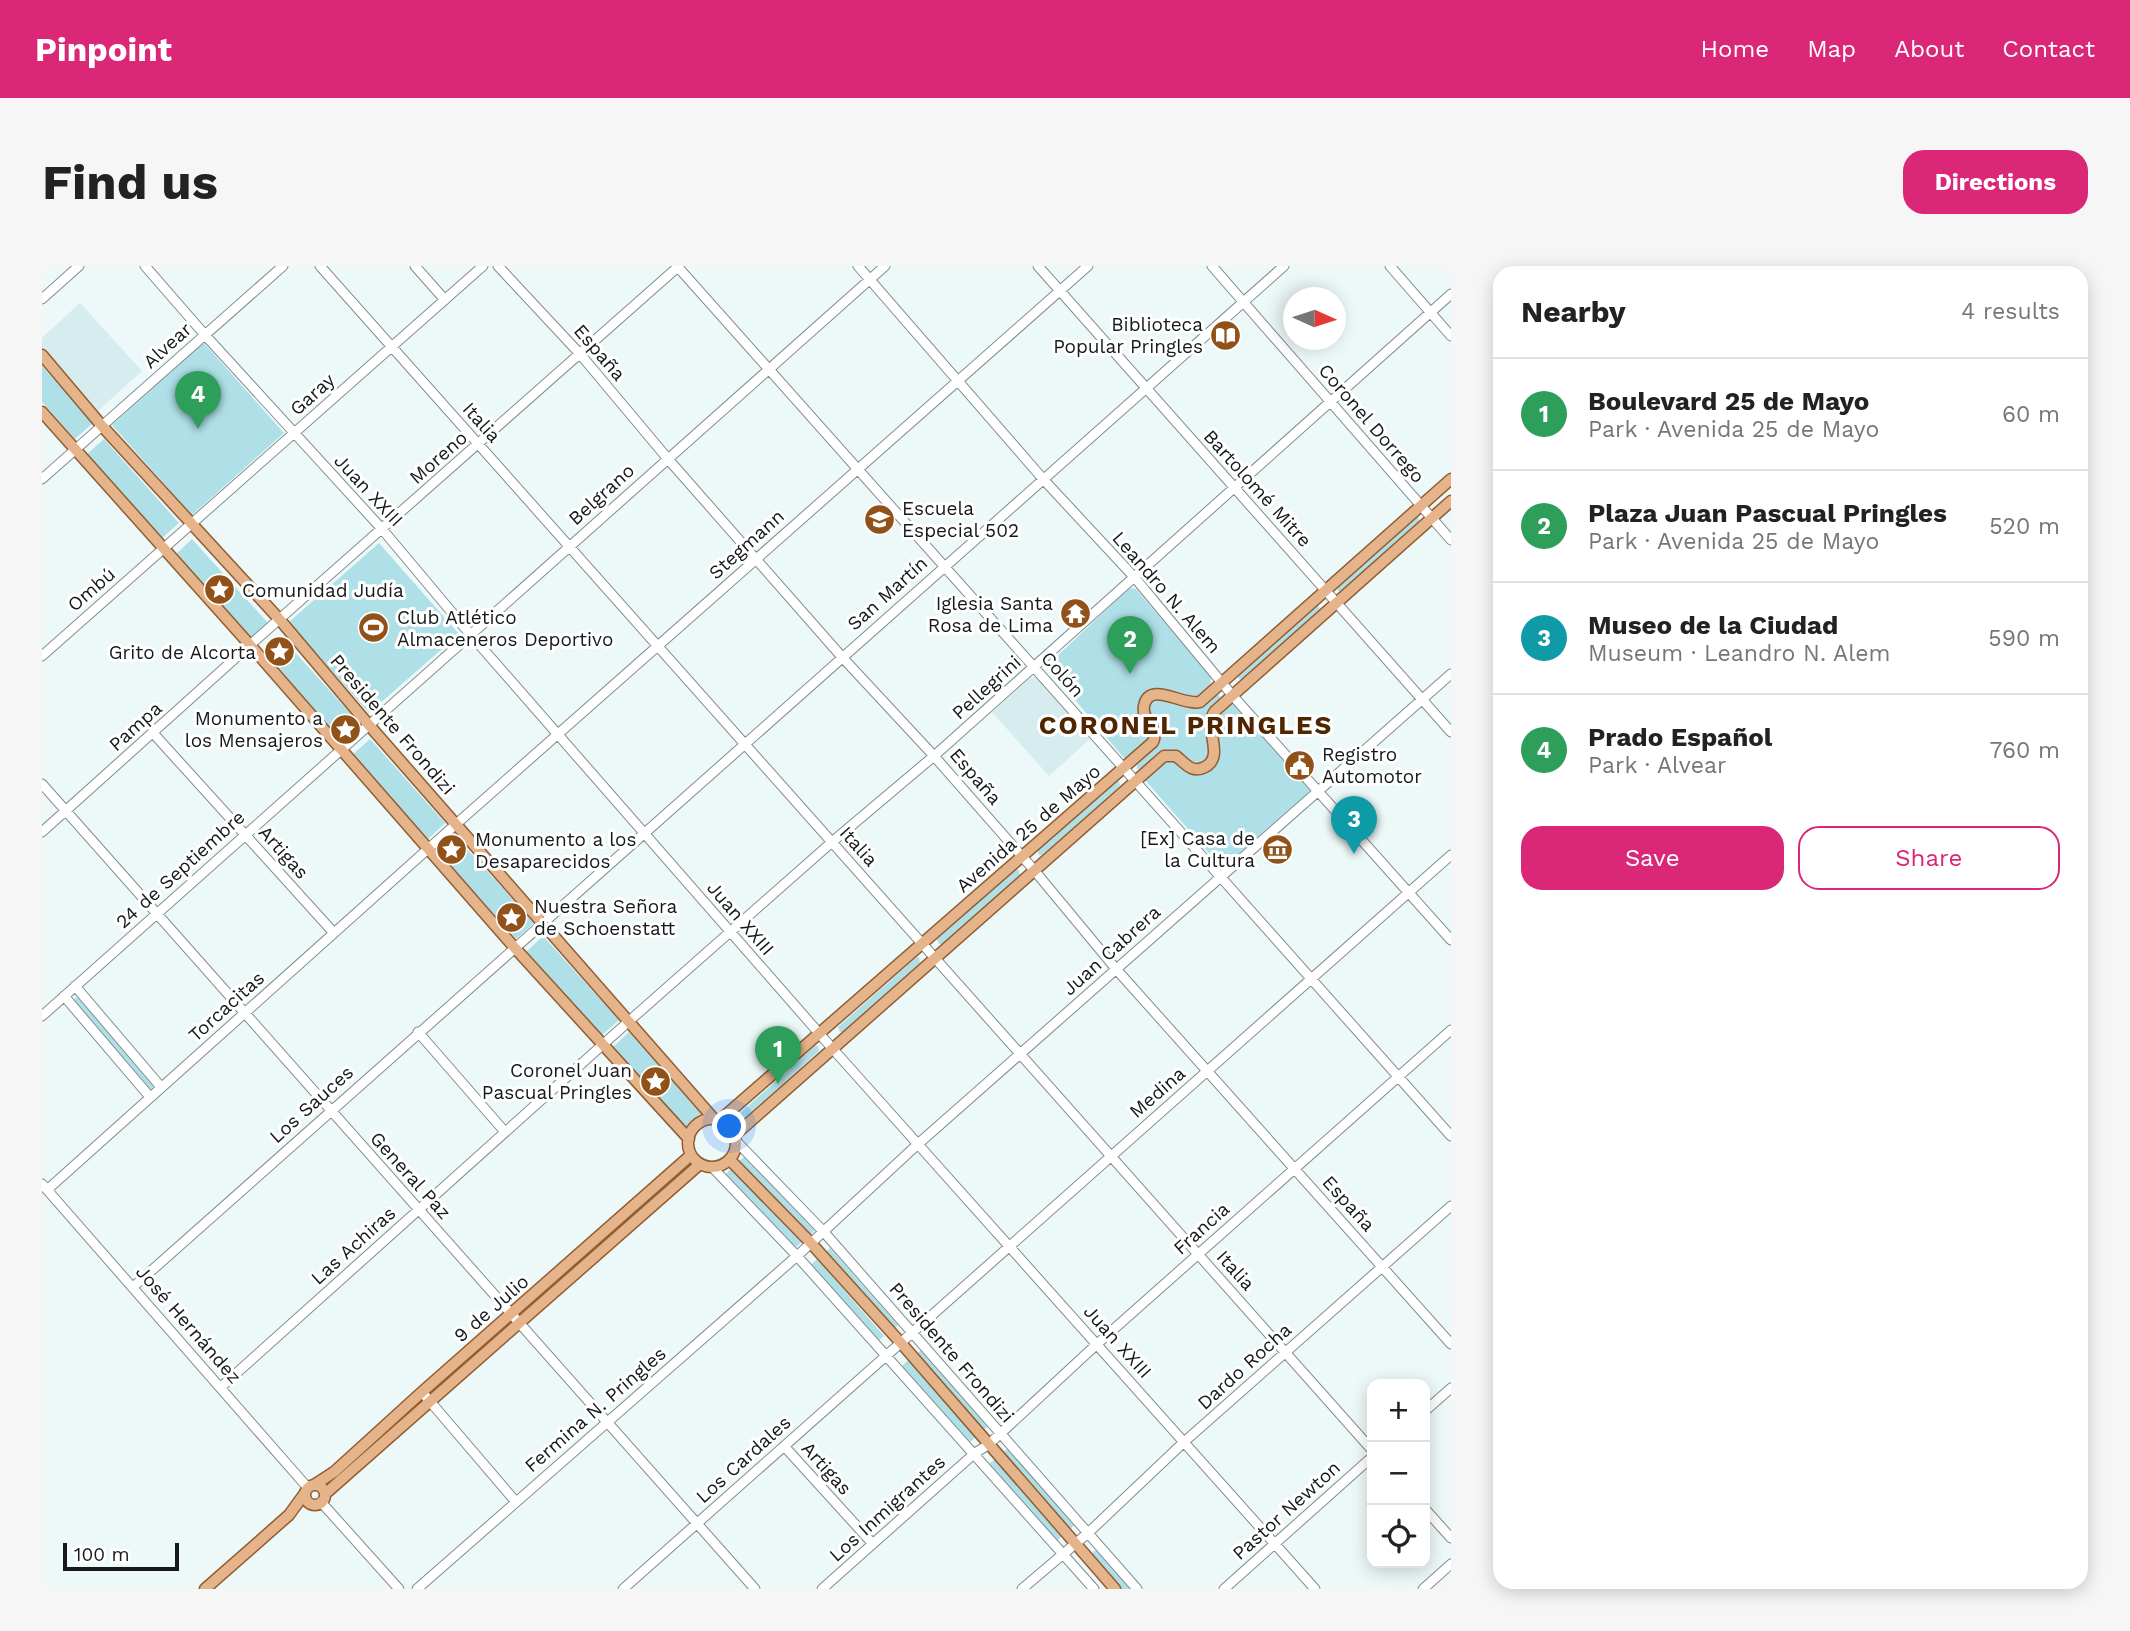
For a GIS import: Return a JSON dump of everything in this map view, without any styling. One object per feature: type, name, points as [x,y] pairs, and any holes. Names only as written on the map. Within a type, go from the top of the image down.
[{"type":"main road","name":"Presidente Frondizi","points":[[42,355],[102,426],[280,620],[628,1022],[717,1120]]},
{"type":"main road","points":[[42,412],[514,947],[689,1139]]},
{"type":"main road","name":"Avenida 25 de Mayo","points":[[717,1120],[820,1034],[1153,742],[1156,737],[1155,730],[1143,710],[1149,697],[1158,693],[1196,703],[1451,479]]},
{"type":"main road","name":"Avenida 25 de Mayo","points":[[736,1138],[832,1048],[1164,756],[1176,756],[1186,766],[1194,769],[1203,769],[1210,764],[1214,752],[1210,716],[1451,501]]},
{"type":"main road","points":[[717,1120],[732,1129],[736,1138],[735,1151],[730,1160],[719,1167],[700,1164],[691,1155],[691,1132],[701,1122],[717,1120]]},
{"type":"main road","name":"9 de Julio","points":[[289,1515],[309,1489],[334,1472],[691,1155]]},
{"type":"main road","name":"Presidente Frondizi","points":[[730,1160],[810,1242],[901,1343],[1115,1589]]},
{"type":"main road","name":"9 de Julio","points":[[289,1515],[320,1500],[700,1164]]},
{"type":"main road","points":[[600,1236],[609,1244]]},
{"type":"main road","points":[[322,1488],[320,1500],[308,1502],[309,1489],[322,1488]]},
{"type":"main road","points":[[205,1589],[289,1515]]},
{"type":"street","points":[[42,299],[79,266]]},
{"type":"street","name":"Juan XXIII","points":[[145,266],[293,434],[383,529],[470,634],[730,932],[1315,1589]]},
{"type":"street","name":"Alvear","points":[[42,479],[283,266]]},
{"type":"street","name":"Italia","points":[[320,266],[1367,1444]]},
{"type":"street","points":[[415,266],[444,300]]},
{"type":"street","name":"Garay","points":[[164,548],[483,266]]},
{"type":"street","name":"España","points":[[498,266],[580,354],[842,657],[1023,857],[1116,969],[1451,1344]]},
{"type":"street","name":"Moreno","points":[[250,645],[678,266]]},
{"type":"street","name":"Colón","points":[[678,266],[1451,1136]]},
{"type":"street","name":"Leandro N. Alem","points":[[858,266],[1043,479],[1135,578],[1221,683],[1451,940]]},
{"type":"street","name":"Belgrano","points":[[341,748],[885,266]]},
{"type":"street","name":"Bartolomé Mitre","points":[[1038,266],[1451,732]]},
{"type":"street","name":"Stegmann","points":[[429,848],[1088,266]]},
{"type":"street","name":"Coronel Dorrego","points":[[1212,266],[1451,540]]},
{"type":"street","name":"San Martín","points":[[514,947],[1284,266]]},
{"type":"street","points":[[1390,266],[1451,335]]},
{"type":"street","name":"Pellegrini","points":[[603,1045],[1135,578],[1451,294]]},
{"type":"street","name":"Ombú","points":[[42,656],[164,548]]},
{"type":"street","name":"Pampa","points":[[42,832],[250,645]]},
{"type":"street","name":"Juan Cabrera","points":[[797,1256],[918,1144],[1451,674]]},
{"type":"street","name":"Artigas","points":[[153,733],[334,933]]},
{"type":"street","name":"24 de Septiembre","points":[[42,1016],[341,748]]},
{"type":"street","name":"General Paz","points":[[42,784],[755,1589]]},
{"type":"street","name":"Torcacitas","points":[[44,1187],[150,1097],[429,848]]},
{"type":"street","name":"Medina","points":[[887,1355],[1451,855]]},
{"type":"street","name":"Los Sauces","points":[[132,1287],[514,947]]},
{"type":"street","points":[[75,986],[161,1087]]},
{"type":"street","points":[[64,996],[150,1097]]},
{"type":"street","name":"Francia","points":[[975,1454],[1451,1030]]},
{"type":"street","points":[[418,1032],[505,1132]]},
{"type":"street","name":"Las Achiras","points":[[221,1387],[603,1045]]},
{"type":"street","name":"Presidente Frondizi","points":[[736,1138],[823,1231],[1137,1589]]},
{"type":"street","points":[[713,1167],[887,1355],[1094,1589]]},
{"type":"street","name":"José Hernández","points":[[44,1187],[309,1489]]},
{"type":"street","name":"Dardo Rocha","points":[[1022,1589],[1088,1533],[1184,1442],[1451,1206]]},
{"type":"street","name":"Fermina N. Pringles","points":[[417,1589],[797,1256]]},
{"type":"street","name":"Los Cardales","points":[[624,1589],[887,1355]]},
{"type":"street","points":[[1430,1407],[1451,1388]]},
{"type":"street","points":[[422,1392],[516,1502]]},
{"type":"street","name":"Artigas","points":[[784,1446],[873,1544]]},
{"type":"street","name":"Los Inmigrantes","points":[[822,1589],[975,1454]]},
{"type":"street","name":"Pastor Newton","points":[[1224,1589],[1367,1461]]},
{"type":"street","points":[[320,1500],[399,1589]]},
{"type":"street","points":[[1430,1515],[1451,1538]]},
{"type":"street","points":[[1423,1589],[1451,1564]]},
{"type":"shaded area","points":[[80,303],[142,371],[97,412],[42,348],[42,338]]},
{"type":"shaded area","points":[[204,343],[284,433],[192,515],[112,425]]},
{"type":"shaded area","points":[[42,366],[93,423],[75,439],[42,402]]},
{"type":"shaded area","points":[[104,439],[179,523],[161,539],[86,455]]},
{"type":"shaded area","points":[[1418,516],[1419,521],[1338,591],[1336,586]]},
{"type":"shaded area","points":[[192,539],[268,623],[250,639],[175,555]]},
{"type":"shaded area","name":"Club Atlético Almaceneros Deportivo","points":[[379,543],[459,634],[369,713],[289,622]]},
{"type":"shaded area","points":[[1132,588],[1136,589],[1211,677],[1208,689],[1198,699],[1146,695],[1151,738],[1126,758],[1050,670],[1051,662]]},
{"type":"shaded area","points":[[1318,605],[1320,610],[1239,679],[1237,674]]},
{"type":"shaded area","points":[[283,639],[359,723],[341,739],[265,655]]},
{"type":"shaded area","points":[[1031,677],[1036,678],[1090,739],[1049,776],[992,712]]},
{"type":"shaded area","points":[[1217,693],[1221,698],[1207,763],[1192,766],[1178,754],[1142,770],[1137,769],[1137,762],[1154,747],[1147,706],[1154,697],[1180,704]]},
{"type":"shaded area","points":[[1232,703],[1311,792],[1222,868],[1145,780],[1146,776],[1166,760],[1210,768],[1212,722]]},
{"type":"shaded area","points":[[370,739],[445,823],[427,840],[352,755]]},
{"type":"shaded area","points":[[1119,781],[1120,786],[1039,855],[1037,850]]},
{"type":"shaded area","points":[[458,839],[534,923],[516,939],[441,855]]},
{"type":"shaded area","points":[[1015,870],[1019,870],[1020,875],[939,944],[937,939]]},
{"type":"shaded area","points":[[543,936],[619,1020],[601,1036],[526,952]]},
{"type":"shaded area","points":[[919,957],[920,963],[840,1032],[838,1027]]},
{"type":"shaded area","points":[[79,995],[155,1085],[150,1090],[73,1000]]},
{"type":"shaded area","points":[[629,1032],[705,1116],[687,1132],[612,1048]]},
{"type":"shaded area","points":[[818,1046],[819,1051],[738,1121],[737,1116]]},
{"type":"shaded area","points":[[744,1157],[815,1230],[809,1236],[738,1162]]},
{"type":"shaded area","points":[[731,1168],[802,1242],[796,1247],[726,1174]]},
{"type":"shaded area","points":[[830,1248],[898,1325],[892,1330],[824,1254]]},
{"type":"shaded area","points":[[817,1259],[884,1336],[878,1341],[811,1265]]},
{"type":"shaded area","points":[[922,1349],[989,1425],[983,1431],[916,1355]]},
{"type":"shaded area","points":[[908,1360],[976,1437],[970,1442],[902,1366]]},
{"type":"shaded area","points":[[1008,1448],[1076,1524],[1070,1529],[1002,1453]]},
{"type":"shaded area","points":[[995,1459],[1063,1535],[1057,1541],[989,1464]]},
{"type":"shaded area","points":[[1097,1549],[1132,1589],[1121,1589],[1091,1554]]},
{"type":"place","name":"Biblioteca Popular Pringles","points":[[1226,335]]},
{"type":"place","name":"Prado Español","points":[[198,429]]},
{"type":"place","name":"Escuela Especial 502","points":[[879,519]]},
{"type":"place","name":"Comunidad Judía","points":[[219,590]]},
{"type":"place","name":"Iglesia Santa Rosa de Lima","points":[[1076,614]]},
{"type":"place","name":"Club Atlético Almaceneros Deportivo","points":[[374,628]]},
{"type":"place","name":"Grito de Alcorta","points":[[279,652]]},
{"type":"place","name":"Plaza Juan Pascual Pringles","points":[[1130,674]]},
{"type":"place","name":"Monumento a los Mensajeros","points":[[346,729]]},
{"type":"place","name":"Registro Automotor","points":[[1299,765]]},
{"type":"place","name":"[Ex] Casa de la Cultura","points":[[1278,849]]},
{"type":"place","name":"Monumento a los Desaparecidos","points":[[452,850]]},
{"type":"place","name":"Museo de la Ciudad","points":[[1354,854]]},
{"type":"place","name":"Nuestra Señora de Schoenstatt","points":[[511,917]]},
{"type":"place","name":"Coronel Juan Pascual Pringles","points":[[655,1081]]},
{"type":"place","name":"Boulevard 25 de Mayo","points":[[778,1084]]},
{"type":"district","name":"CORONEL PRINGLES","points":[[1186,725]]}]
